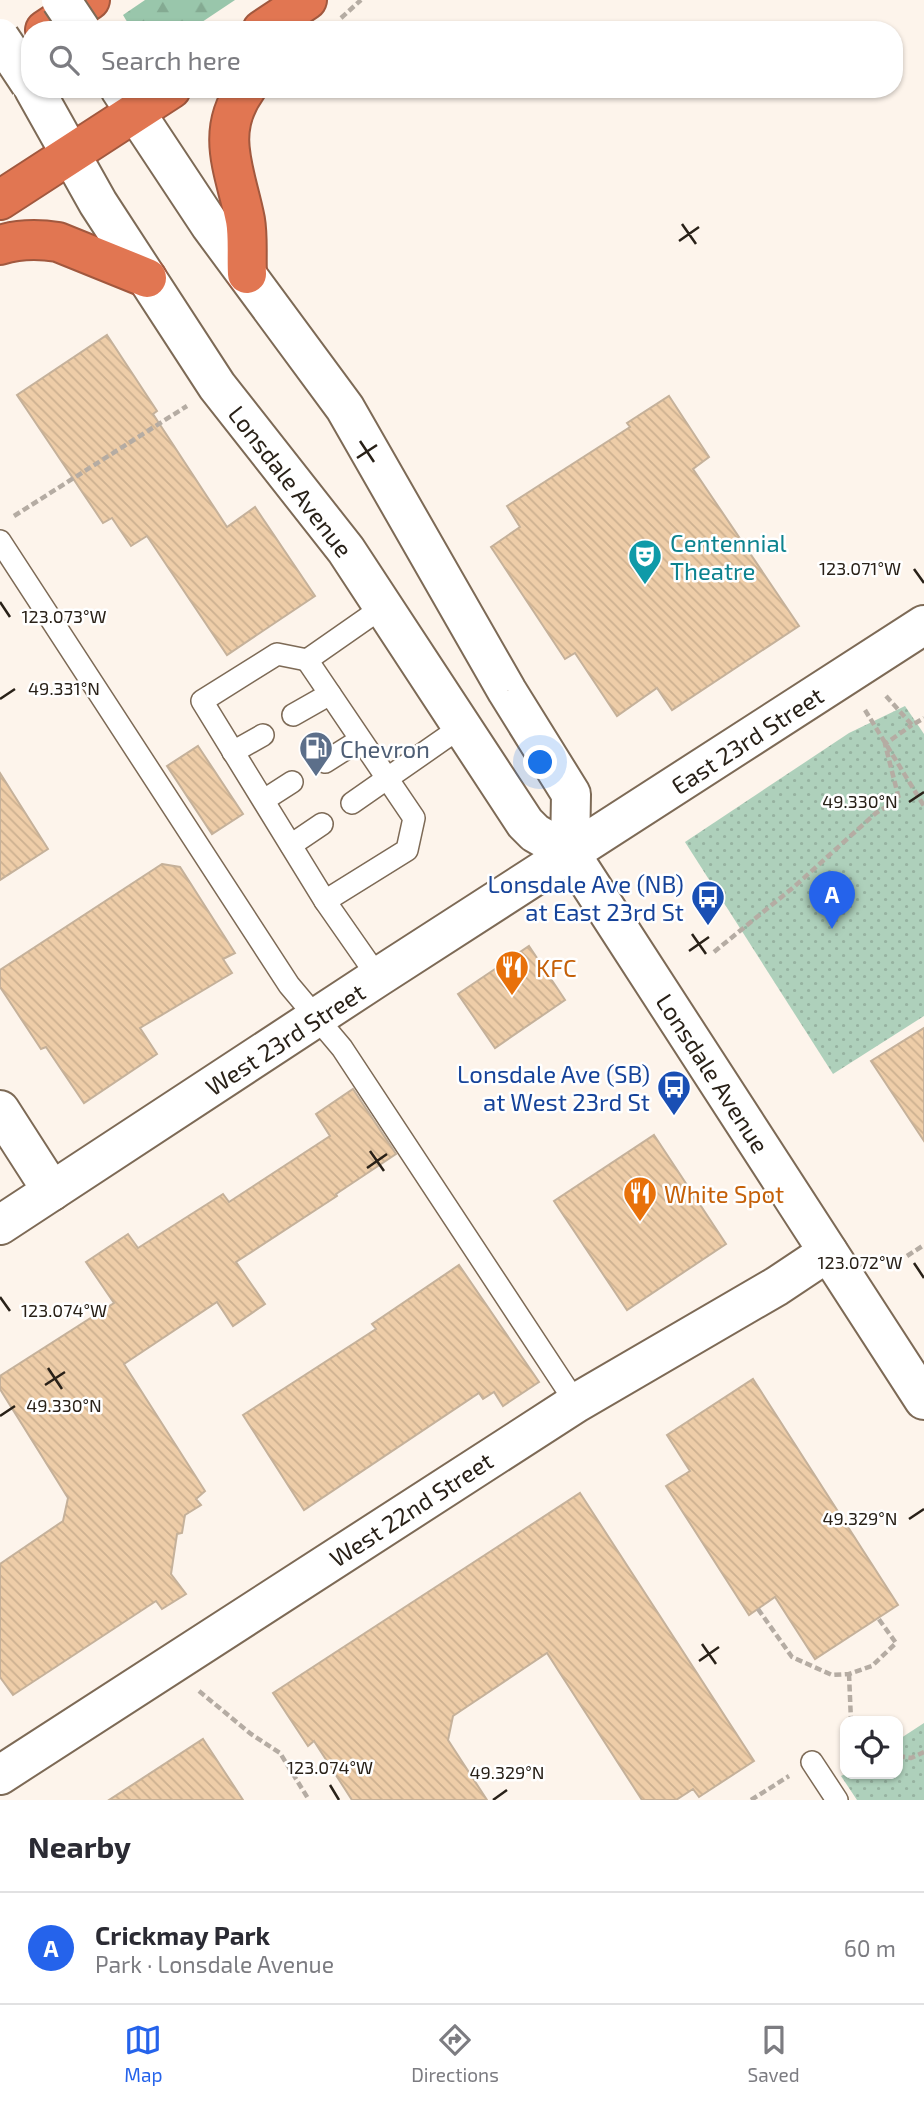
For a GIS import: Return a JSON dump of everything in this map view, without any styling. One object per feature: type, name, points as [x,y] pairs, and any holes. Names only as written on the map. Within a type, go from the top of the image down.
[{"type":"highway","points":[[58,21],[90,0]]},
{"type":"highway","points":[[276,21],[308,0]]},
{"type":"highway","points":[[293,21],[308,0]]},
{"type":"highway","points":[[0,60],[21,46]]},
{"type":"highway","points":[[239,98],[229,125],[230,164],[245,222],[247,274]]},
{"type":"highway","points":[[0,200],[72,154],[128,101]]},
{"type":"highway","points":[[0,245],[12,241],[58,242],[147,278]]},
{"type":"main road","points":[[61,0],[75,21]]},
{"type":"main road","name":"Lonsdale Avenue","points":[[0,38],[21,70]]},
{"type":"main road","name":"Lonsdale Avenue","points":[[39,98],[98,203],[217,386],[346,550],[525,823],[536,833],[570,853],[924,1400]]},
{"type":"main road","points":[[128,101],[210,225],[345,408],[507,691],[562,776],[571,794],[570,853]]},
{"type":"main road","name":"East 23rd Street","points":[[570,853],[924,625]]},
{"type":"main road","name":"West 23rd Street","points":[[0,1225],[570,853]]},
{"type":"main road","points":[[0,1110],[52,1191]]},
{"type":"main road","name":"West 22nd Street","points":[[0,1775],[576,1403],[778,1286],[828,1252]]},
{"type":"lane","points":[[0,541],[289,985],[342,1048],[576,1403]]},
{"type":"lane","points":[[307,660],[383,607]]},
{"type":"lane","points":[[326,901],[407,850],[414,818],[307,660],[277,654],[202,701],[326,901],[378,977]]},
{"type":"lane","points":[[293,715],[330,694]]},
{"type":"lane","points":[[352,803],[461,727]]},
{"type":"lane","points":[[233,752],[262,734]]},
{"type":"lane","points":[[325,762],[360,740]]},
{"type":"lane","points":[[264,800],[292,782]]},
{"type":"lane","points":[[292,845],[322,824]]},
{"type":"lane","points":[[812,1762],[837,1800]]},
{"type":"path","points":[[11,518],[217,386]]},
{"type":"path","points":[[886,696],[912,724]]},
{"type":"path","points":[[865,710],[924,806]]},
{"type":"path","points":[[885,744],[924,718]]},
{"type":"path","points":[[714,952],[786,894],[876,813],[900,800],[885,744]]},
{"type":"path","points":[[907,1256],[924,1245]]},
{"type":"path","points":[[758,1609],[792,1657],[832,1675],[849,1674],[872,1666],[896,1643],[878,1618]]},
{"type":"path","points":[[849,1674],[851,1716]]},
{"type":"path","points":[[196,1688],[251,1734],[280,1753],[309,1800]]},
{"type":"path","points":[[903,1757],[911,1758],[924,1752]]},
{"type":"path","points":[[751,1800],[812,1762]]},
{"type":"green space","points":[[145,0],[235,0],[204,21],[127,21],[123,15]]},
{"type":"green space","points":[[905,706],[924,734],[924,1016],[833,1074],[685,842],[849,733]]},
{"type":"green space","points":[[924,1723],[924,1800],[857,1800],[843,1779],[903,1779],[903,1737]]},
{"type":"building","points":[[107,335],[157,411],[153,414],[227,527],[255,507],[315,596],[227,655],[147,536],[131,546],[112,518],[103,523],[17,395]]},
{"type":"building","name":"Centennial Theatre","points":[[669,396],[709,457],[693,469],[799,626],[672,710],[657,688],[617,716],[575,653],[565,659],[491,547],[520,527],[507,506],[630,427],[627,423]]},
{"type":"building","points":[[198,746],[243,814],[212,834],[167,766]]},
{"type":"building","points":[[0,773],[48,849],[0,880]]},
{"type":"building","points":[[162,864],[180,867],[235,953],[223,959],[232,973],[140,1028],[157,1054],[84,1103],[46,1047],[41,1049],[0,987],[0,970]]},
{"type":"building","name":"KFC","points":[[529,946],[565,1000],[495,1048],[458,994]]},
{"type":"building","points":[[924,1028],[924,1141],[871,1061]]},
{"type":"building","points":[[353,1089],[396,1154],[236,1262],[265,1304],[233,1326],[217,1302],[124,1364],[205,1491],[196,1499],[201,1505],[185,1515],[182,1533],[177,1534],[171,1574],[186,1594],[162,1609],[156,1601],[13,1695],[0,1677],[0,1564],[63,1521],[68,1498],[0,1389],[0,1376],[114,1303],[86,1262],[128,1234],[138,1248],[223,1194],[229,1202],[330,1136],[316,1114]]},
{"type":"building","name":"White Spot","points":[[654,1135],[726,1244],[627,1310],[554,1201]]},
{"type":"building","points":[[459,1265],[539,1382],[503,1406],[494,1392],[483,1399],[479,1393],[304,1510],[243,1415],[376,1329],[372,1324]]},
{"type":"building","points":[[753,1379],[898,1605],[815,1659],[775,1597],[749,1615],[666,1486],[690,1471],[667,1435]]},
{"type":"building","points":[[580,1493],[754,1761],[699,1797],[693,1789],[676,1800],[642,1800],[547,1653],[453,1716],[448,1740],[487,1800],[352,1800],[314,1741],[308,1746],[273,1693]]},
{"type":"building","points":[[203,1739],[243,1800],[109,1800]]},
{"type":"place","name":"Centennial Theatre","points":[[645,586]]},
{"type":"place","name":"Chevron","points":[[316,778]]},
{"type":"place","name":"Lonsdale Ave (NB) at East 23rd St","points":[[708,927]]},
{"type":"place","name":"Crickmay Park","points":[[832,929]]},
{"type":"place","name":"KFC","points":[[512,997]]},
{"type":"place","name":"Lonsdale Ave (SB) at West 23rd St","points":[[674,1117]]},
{"type":"place","name":"White Spot","points":[[640,1223]]}]
